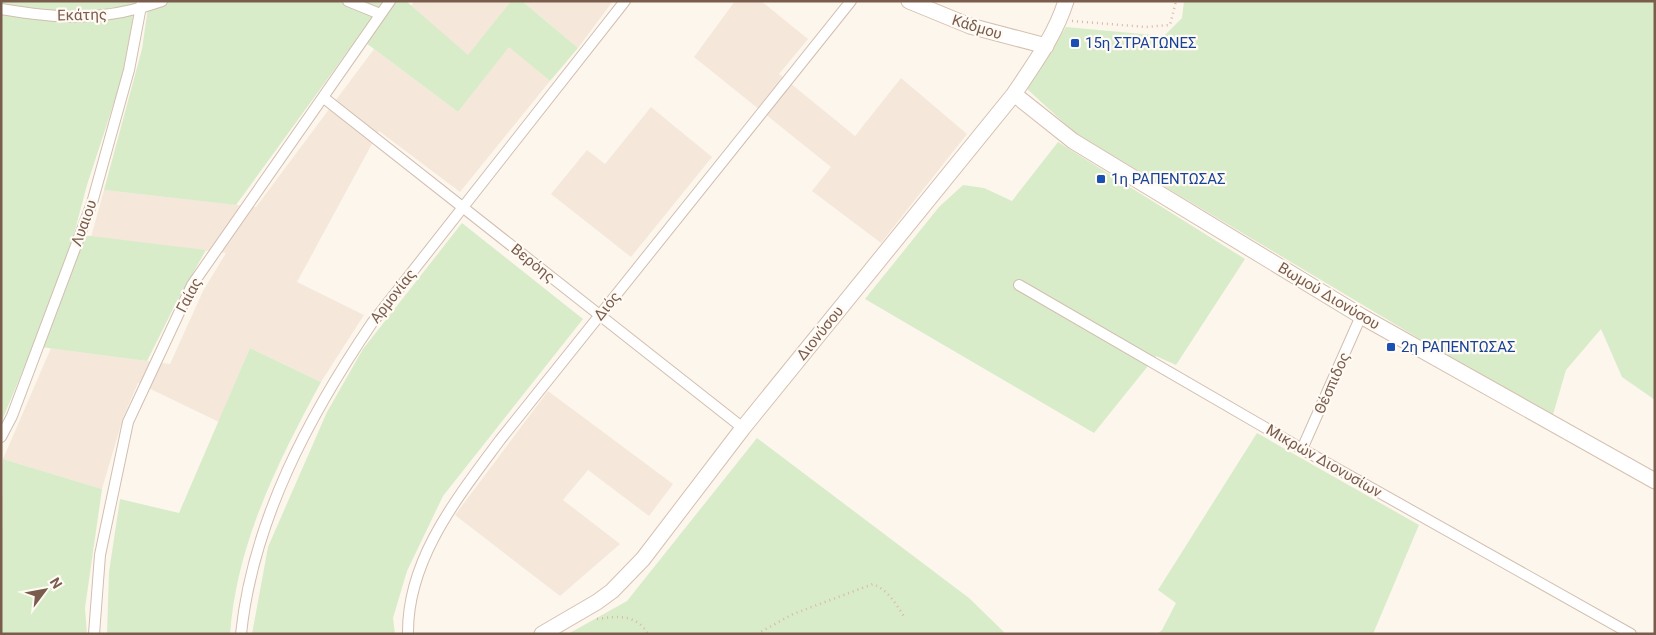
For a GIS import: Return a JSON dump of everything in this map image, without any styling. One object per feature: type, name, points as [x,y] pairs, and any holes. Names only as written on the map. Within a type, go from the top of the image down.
[{"type":"street","name":"Εκάτης","points":[[1,9],[74,19],[116,14],[141,5],[162,1]]},
{"type":"street","points":[[348,1],[380,14]]},
{"type":"street","name":"Γαίας","points":[[94,634],[100,555],[128,422],[192,285],[390,1]]},
{"type":"street","name":"Αρμονίας","points":[[241,634],[243,614],[261,540],[293,457],[319,406],[372,323],[625,1]]},
{"type":"street","name":"Διός","points":[[408,634],[407,615],[414,581],[456,499],[500,440],[851,1]]},
{"type":"street","name":"Κάδμου","points":[[910,1],[970,26],[1046,46]]},
{"type":"street","name":"Διονύσου","points":[[542,634],[597,602],[628,576],[673,522],[743,428],[1014,94],[1046,46],[1060,19],[1066,1]]},
{"type":"street","name":"Λυαιου","points":[[1,437],[12,416],[92,203],[129,70],[141,5]]},
{"type":"street","name":"Βωμού Διονύσου","points":[[1014,94],[1073,141],[1361,316],[1655,481]]},
{"type":"street","name":"Βερόης","points":[[324,98],[743,428]]},
{"type":"street","name":"Μικρών Διονυσίων","points":[[1019,285],[1302,449],[1631,634]]},
{"type":"street","name":"Θέσπιδος","points":[[1302,449],[1361,316]]},
{"type":"path","points":[[1060,19],[1083,24],[1146,27],[1170,25],[1176,1]]},
{"type":"path","points":[[757,634],[786,617],[873,584],[882,588],[891,596],[905,618]]},
{"type":"path","points":[[588,621],[620,617],[633,618],[643,626],[648,634]]},
{"type":"shaded area","points":[[414,1],[511,1],[468,56],[411,6]]},
{"type":"shaded area","points":[[522,1],[613,1],[578,48]]},
{"type":"shaded area","points":[[735,1],[761,1],[808,39],[779,74],[855,136],[901,78],[967,134],[881,243],[812,191],[831,167],[694,57]]},
{"type":"shaded area","points":[[509,46],[550,81],[460,192],[379,131],[297,282],[364,315],[321,382],[250,348],[219,422],[138,383],[123,418],[102,489],[3,459],[51,348],[170,364],[203,291],[226,253],[91,237],[104,190],[256,207],[374,49],[458,112]]},
{"type":"shaded area","points":[[651,107],[712,157],[631,257],[551,194],[587,150],[605,164]]},
{"type":"shaded area","points":[[548,391],[673,484],[649,516],[588,470],[563,500],[620,544],[560,596],[455,515]]},
{"type":"green space","points":[[1,1],[135,1],[126,66],[87,185],[74,234],[206,250],[176,303],[147,361],[33,346],[1,423]]},
{"type":"green space","points":[[149,1],[406,1],[468,55],[511,1],[522,1],[578,48],[550,81],[509,47],[458,112],[358,37],[236,205],[104,190],[142,49]]},
{"type":"green space","points":[[1184,1],[1655,1],[1655,400],[1622,377],[1601,329],[1566,370],[1552,418],[1075,133],[1026,88],[1066,27],[1164,36],[1182,18]]},
{"type":"green space","points":[[1058,142],[1245,259],[1176,365],[1156,356],[1094,433],[865,299],[939,207],[963,185],[984,188],[1012,201]]},
{"type":"green space","points":[[462,223],[583,319],[443,496],[407,571],[393,618],[395,634],[252,634],[268,547],[327,412],[363,349]]},
{"type":"green space","points":[[250,348],[321,382],[275,473],[262,504],[241,567],[234,600],[230,634],[107,634],[109,572],[120,499],[179,513]]},
{"type":"green space","points":[[1257,433],[1419,525],[1373,634],[1157,634],[1162,630],[1176,603],[1158,590]]},
{"type":"green space","points":[[757,438],[969,598],[1006,634],[568,634],[627,601]]},
{"type":"green space","points":[[3,459],[102,489],[85,608],[87,634],[1,634]]},
{"type":"place","name":"15η ΣΤΡΑΤΩΝΕΣ","points":[[1075,43]]},
{"type":"place","name":"1η ΡΑΠΕΝΤΩΣΑΣ","points":[[1101,179]]},
{"type":"place","name":"2η ΡΑΠΕΝΤΩΣΑΣ","points":[[1391,347]]}]
